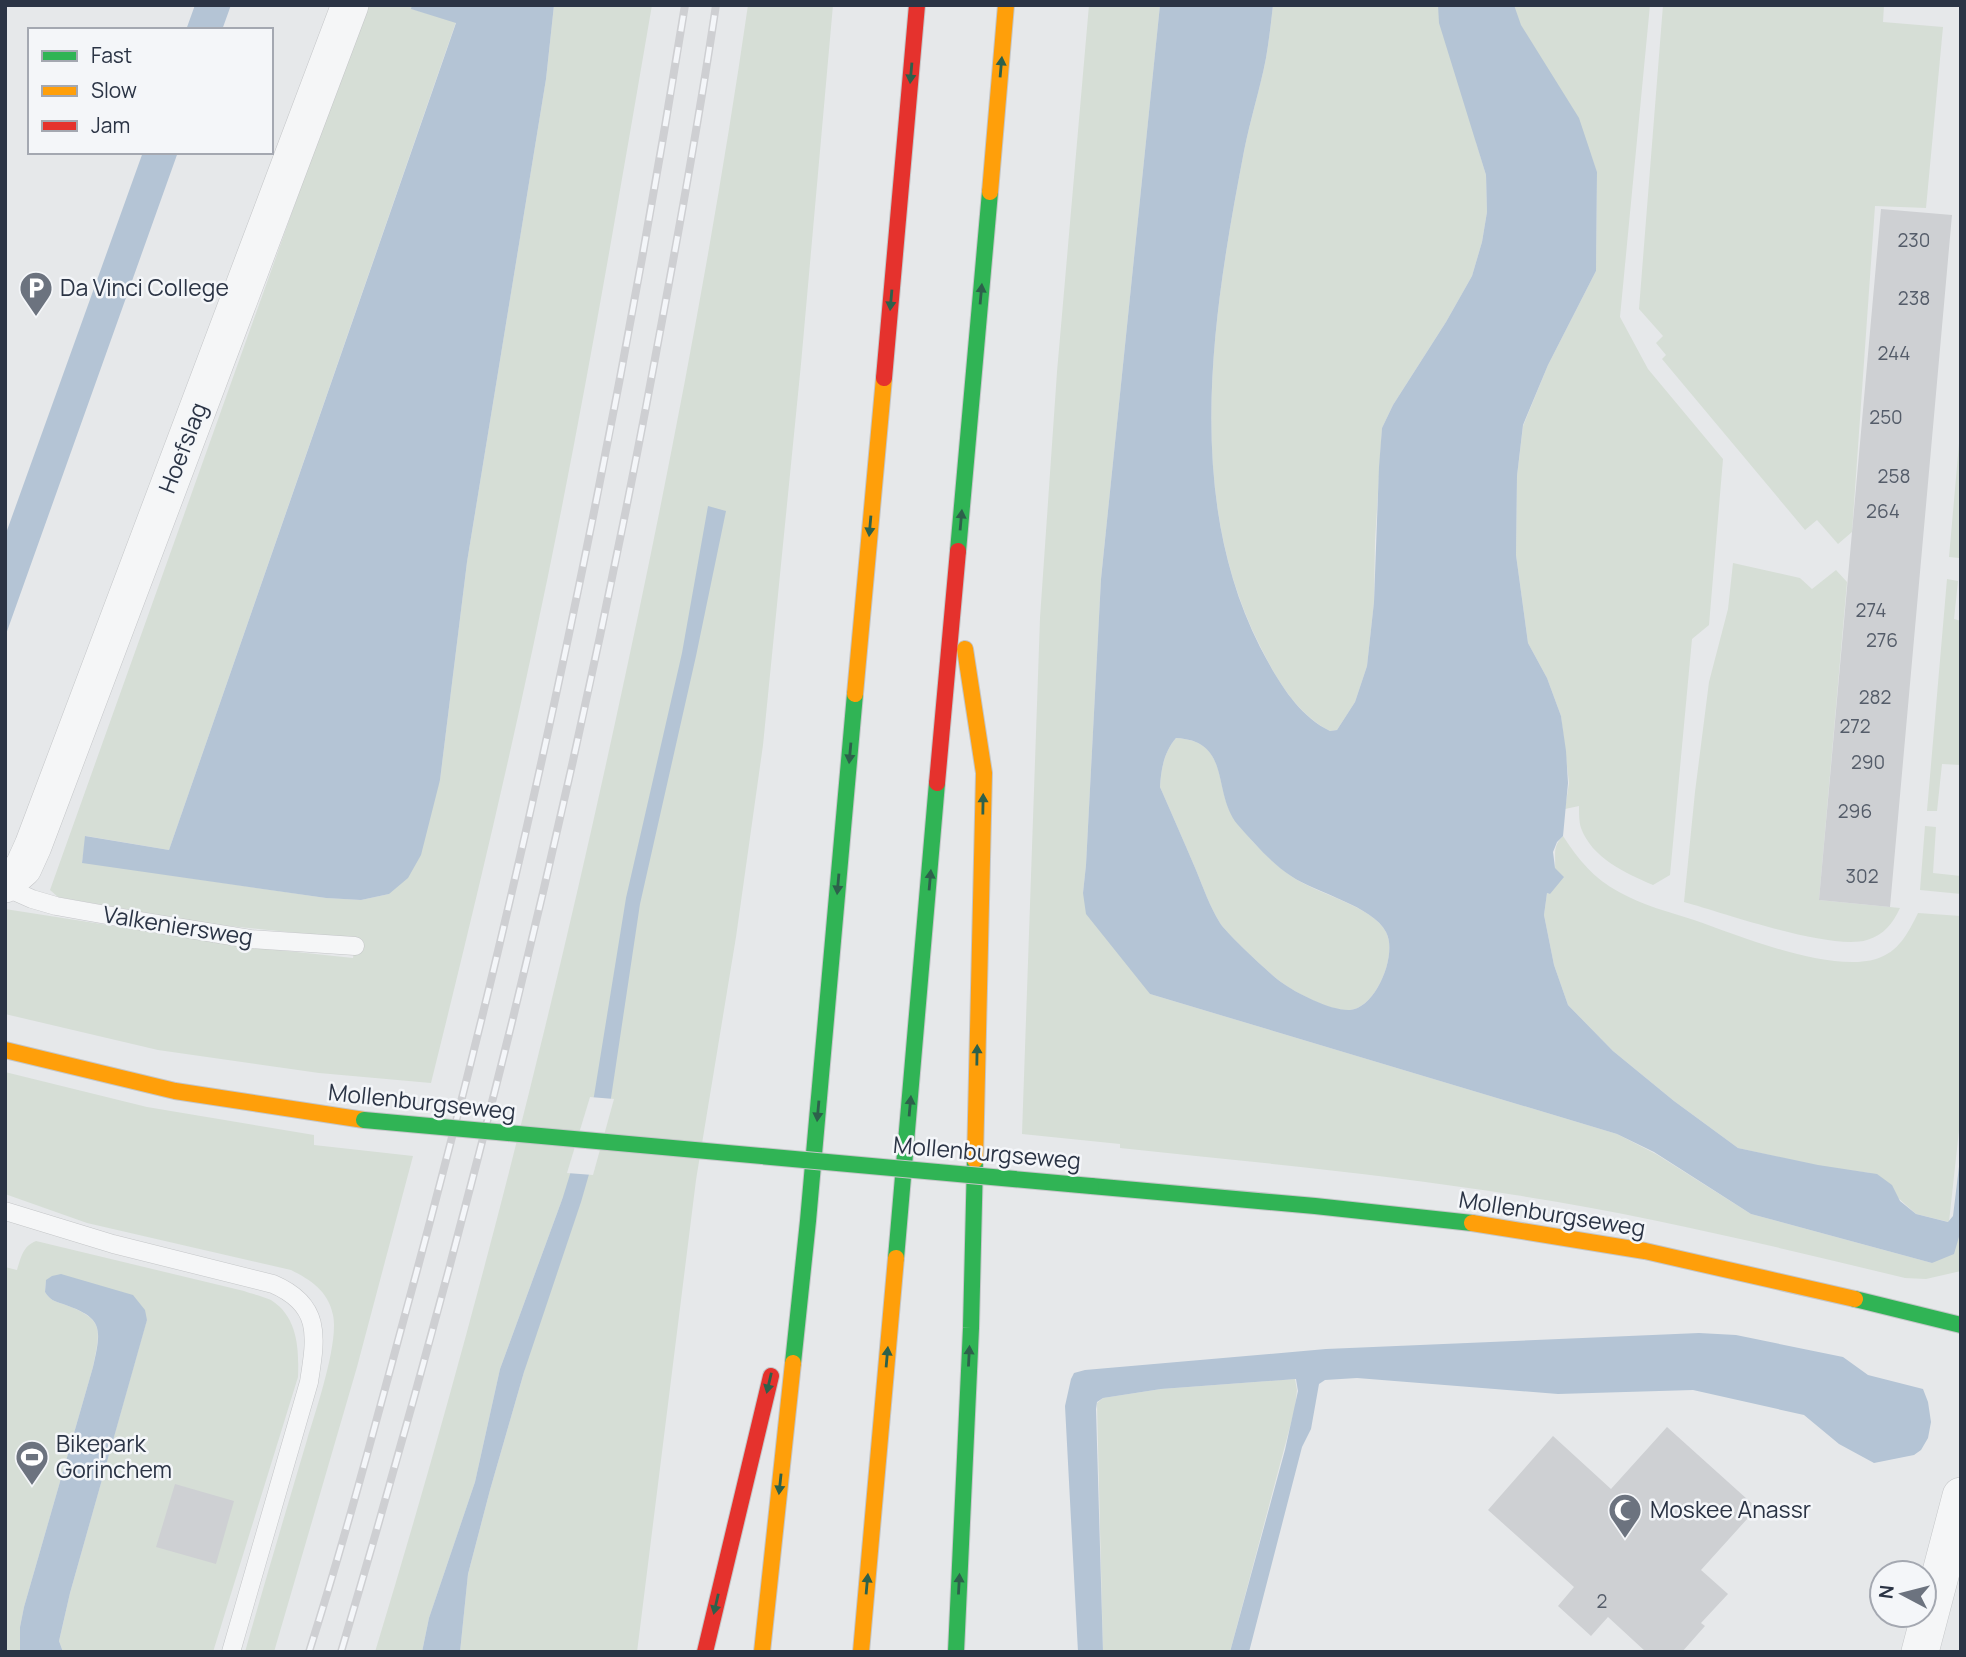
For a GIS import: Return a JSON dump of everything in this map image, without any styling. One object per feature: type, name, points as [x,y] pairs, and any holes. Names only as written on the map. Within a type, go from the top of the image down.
[{"type":"main road","points":[[762,1652],[808,1221],[918,5]]},
{"type":"main road","points":[[861,1652],[1006,5]]},
{"type":"main road","points":[[956,588],[984,773],[971,1328],[956,1652]]},
{"type":"main road","name":"Mollenburgseweg","points":[[5,1050],[175,1091],[364,1120],[1395,1213],[1539,1232],[1667,1255],[1961,1325]]},
{"type":"main road","points":[[705,1652],[808,1221]]},
{"type":"street","name":"Hoefslag","points":[[5,886],[23,868],[33,846],[350,5]]},
{"type":"street","points":[[1920,1652],[1961,1496]]},
{"type":"lane","name":"Valkeniersweg","points":[[5,886],[32,899],[56,906],[140,921],[250,939],[355,946]]},
{"type":"lane","points":[[5,1211],[113,1244],[273,1284],[290,1291],[312,1318],[314,1346],[309,1382],[231,1652]]},
{"type":"shaded area","points":[[366,5],[412,5],[412,9],[456,22],[169,850],[86,836],[82,862],[326,898],[361,900],[389,894],[440,780],[467,562],[546,79],[554,5],[652,5],[596,327],[550,567],[497,811],[431,1083],[319,1073],[158,1050],[5,1014],[5,909],[249,947],[353,958],[356,939],[209,924],[58,897],[50,890]]},
{"type":"shaded area","points":[[748,5],[833,5],[763,745],[736,937],[696,1180],[637,1652],[460,1652],[468,1574],[524,1372],[563,1197],[500,1369],[475,1482],[429,1618],[422,1652],[375,1652],[474,1306],[534,1074],[589,840],[671,455],[720,185]]},
{"type":"shaded area","points":[[1089,5],[1160,5],[1101,579],[1083,893],[1150,994],[1617,1134],[1656,1154],[1751,1214],[1932,1263],[1961,1229],[1961,1271],[1926,1279],[1905,1278],[1711,1232],[1564,1203],[1417,1181],[1120,1148],[1120,1144],[1022,1134],[1040,618],[1057,372]]},
{"type":"shaded area","points":[[1273,5],[1650,5],[1620,317],[1648,369],[1723,459],[1709,625],[1692,639],[1670,875],[1653,885],[1621,870],[1601,856],[1586,839],[1581,828],[1579,806],[1565,809],[1569,783],[1561,716],[1547,678],[1528,643],[1516,555],[1517,476],[1523,426],[1548,365],[1596,271],[1597,173],[1591,155],[1476,142],[1486,175],[1487,212],[1482,242],[1472,276],[1393,405],[1382,428],[1374,602],[1367,666],[1355,702],[1337,730],[1330,731],[1318,724],[1297,705],[1273,671],[1260,646],[1236,588],[1221,527],[1213,465],[1212,402],[1215,339],[1223,275],[1244,151],[1266,58]]},
{"type":"shaded area","points":[[1663,5],[1884,5],[1883,22],[1943,27],[1926,208],[1875,206],[1852,532],[1838,544],[1817,520],[1805,530],[1662,359],[1666,355],[1656,343],[1663,336],[1639,309]]},
{"type":"shaded area","points":[[1961,421],[1961,544],[1959,558],[1949,557]]},
{"type":"shaded area","points":[[1733,563],[1800,578],[1812,589],[1836,570],[1847,582],[1819,900],[1900,908],[1887,928],[1867,940],[1850,942],[1804,936],[1684,902],[1709,682],[1728,609]]},
{"type":"shaded area","points":[[1947,579],[1958,581],[1954,619],[1961,621],[1961,765],[1942,764],[1937,811],[1927,811]]},
{"type":"shaded area","points":[[1176,738],[1194,741],[1206,748],[1214,758],[1230,811],[1238,824],[1269,858],[1302,883],[1369,915],[1386,932],[1389,942],[1387,966],[1376,990],[1360,1007],[1350,1010],[1333,1008],[1295,991],[1259,963],[1220,923],[1160,787],[1164,761]]},
{"type":"shaded area","points":[[1925,826],[1936,827],[1933,873],[1961,876],[1961,894],[1920,890]]},
{"type":"shaded area","points":[[1563,836],[1594,875],[1628,897],[1759,943],[1810,957],[1857,962],[1876,959],[1897,947],[1918,913],[1961,916],[1961,1112],[1949,1222],[1916,1214],[1870,1173],[1818,1166],[1738,1148],[1674,1101],[1613,1051],[1568,1005],[1554,965],[1544,915],[1547,893],[1550,894],[1554,875],[1556,847]]},
{"type":"shaded area","points":[[5,1072],[147,1107],[314,1135],[314,1145],[413,1156],[357,1367],[274,1652],[245,1652],[326,1377],[333,1342],[331,1307],[318,1287],[291,1270],[87,1223],[5,1194]]},
{"type":"shaded area","points":[[36,1241],[261,1296],[280,1307],[292,1324],[297,1345],[298,1377],[213,1652],[63,1652],[59,1641],[70,1593],[147,1319],[46,1280],[45,1292],[51,1299],[76,1309],[93,1320],[98,1333],[93,1367],[24,1607],[20,1627],[20,1652],[5,1652],[5,1267],[17,1270],[25,1249]]},
{"type":"shaded area","points":[[1295,1379],[1295,1408],[1230,1652],[1103,1652],[1097,1403],[1103,1398],[1161,1389]]},
{"type":"water","points":[[195,5],[231,5],[223,28],[187,28]]},
{"type":"water","points":[[412,5],[554,5],[546,79],[467,562],[440,780],[421,855],[408,878],[389,894],[361,900],[326,898],[82,863],[85,836],[169,850],[456,23],[411,9]]},
{"type":"water","points":[[1160,5],[1273,5],[1266,58],[1244,151],[1223,275],[1215,339],[1213,466],[1221,528],[1236,588],[1260,647],[1297,705],[1330,731],[1337,730],[1355,702],[1367,666],[1374,602],[1382,428],[1393,405],[1472,276],[1487,212],[1486,175],[1439,23],[1438,5],[1514,5],[1521,25],[1579,118],[1597,172],[1596,271],[1548,365],[1523,425],[1517,476],[1516,555],[1528,643],[1547,678],[1561,716],[1566,751],[1568,783],[1563,836],[1553,852],[1555,868],[1564,877],[1550,894],[1547,893],[1544,915],[1554,965],[1568,1005],[1613,1051],[1674,1101],[1738,1148],[1877,1174],[1892,1185],[1900,1201],[1916,1214],[1948,1222],[1953,1216],[1961,1150],[1961,1230],[1954,1254],[1932,1263],[1751,1214],[1654,1152],[1617,1134],[1150,994],[1086,914],[1083,893],[1101,579]],"holes":[[[1176,738],[1194,741],[1206,748],[1214,758],[1230,812],[1238,825],[1263,852],[1291,876],[1357,907],[1379,923],[1386,932],[1389,942],[1387,966],[1376,990],[1360,1007],[1350,1010],[1333,1008],[1287,986],[1249,954],[1220,923],[1160,787],[1164,761],[1172,743]]]},
{"type":"water","points":[[142,154],[177,154],[5,637],[5,536]]},
{"type":"water","points":[[708,506],[726,511],[640,904],[611,1098],[581,1202],[524,1372],[490,1490],[468,1574],[460,1652],[422,1652],[429,1618],[475,1482],[500,1369],[563,1197],[594,1096],[626,898],[682,653]]},
{"type":"water","points":[[61,1274],[133,1295],[145,1310],[147,1320],[70,1593],[59,1641],[63,1652],[20,1652],[20,1627],[24,1607],[98,1342],[96,1326],[86,1314],[52,1300],[45,1292],[46,1280]]},
{"type":"water","points":[[1699,1333],[1736,1335],[1843,1357],[1868,1375],[1923,1389],[1931,1422],[1928,1438],[1921,1450],[1914,1455],[1874,1463],[1839,1444],[1804,1415],[1693,1390],[1558,1394],[1357,1378],[1325,1380],[1319,1384],[1311,1429],[1302,1447],[1249,1652],[1230,1652],[1285,1450],[1298,1391],[1296,1379],[1161,1389],[1103,1398],[1097,1402],[1096,1409],[1103,1652],[1078,1652],[1065,1406],[1074,1373],[1326,1349]]},
{"type":"pier","points":[[590,1097],[614,1099],[593,1175],[567,1173]]},
{"type":"building","points":[[1881,209],[1952,215],[1890,907],[1819,900]]},
{"type":"building","name":"Moskee Anassr","points":[[1667,1427],[1757,1508],[1701,1570],[1728,1594],[1701,1623],[1705,1626],[1682,1652],[1646,1652],[1608,1617],[1591,1636],[1558,1606],[1574,1587],[1488,1510],[1553,1436],[1611,1489]]},
{"type":"building","points":[[175,1484],[234,1501],[216,1564],[156,1547]]},
{"type":"railway","points":[[309,1652],[336,1565],[409,1300],[451,1140],[529,818],[629,332],[685,5]]},
{"type":"railway","points":[[341,1652],[429,1344],[547,877],[646,407],[692,156],[716,5]]},
{"type":"traffic: fast","points":[[958,551],[990,192]]},
{"type":"traffic: fast","points":[[793,1363],[855,694]]},
{"type":"traffic: fast","points":[[896,1258],[937,783]]},
{"type":"traffic: fast","points":[[364,1120],[1091,1186]]},
{"type":"traffic: fast","points":[[956,1652],[971,1328],[975,1160]]},
{"type":"traffic: fast","points":[[1091,1186],[1472,1223]]},
{"type":"traffic: fast","points":[[1855,1299],[1961,1325]]},
{"type":"traffic: slow","points":[[990,192],[1006,5]]},
{"type":"traffic: slow","points":[[855,694],[884,378]]},
{"type":"traffic: slow","points":[[965,649],[984,773],[975,1160]]},
{"type":"traffic: slow","points":[[5,1050],[175,1091],[364,1120]]},
{"type":"traffic: slow","points":[[1472,1223],[1645,1251],[1855,1299]]},
{"type":"traffic: slow","points":[[861,1652],[896,1258]]},
{"type":"traffic: slow","points":[[762,1652],[793,1363]]},
{"type":"traffic: jam","points":[[884,378],[917,5]]},
{"type":"traffic: jam","points":[[937,783],[958,551]]},
{"type":"traffic: jam","points":[[705,1652],[771,1376]]},
{"type":"place","name":"Da Vinci College","points":[[36,318]]},
{"type":"place","name":"Bikepark Gorinchem","points":[[32,1487]]},
{"type":"place","name":"Moskee Anassr","points":[[1625,1540]]}]
